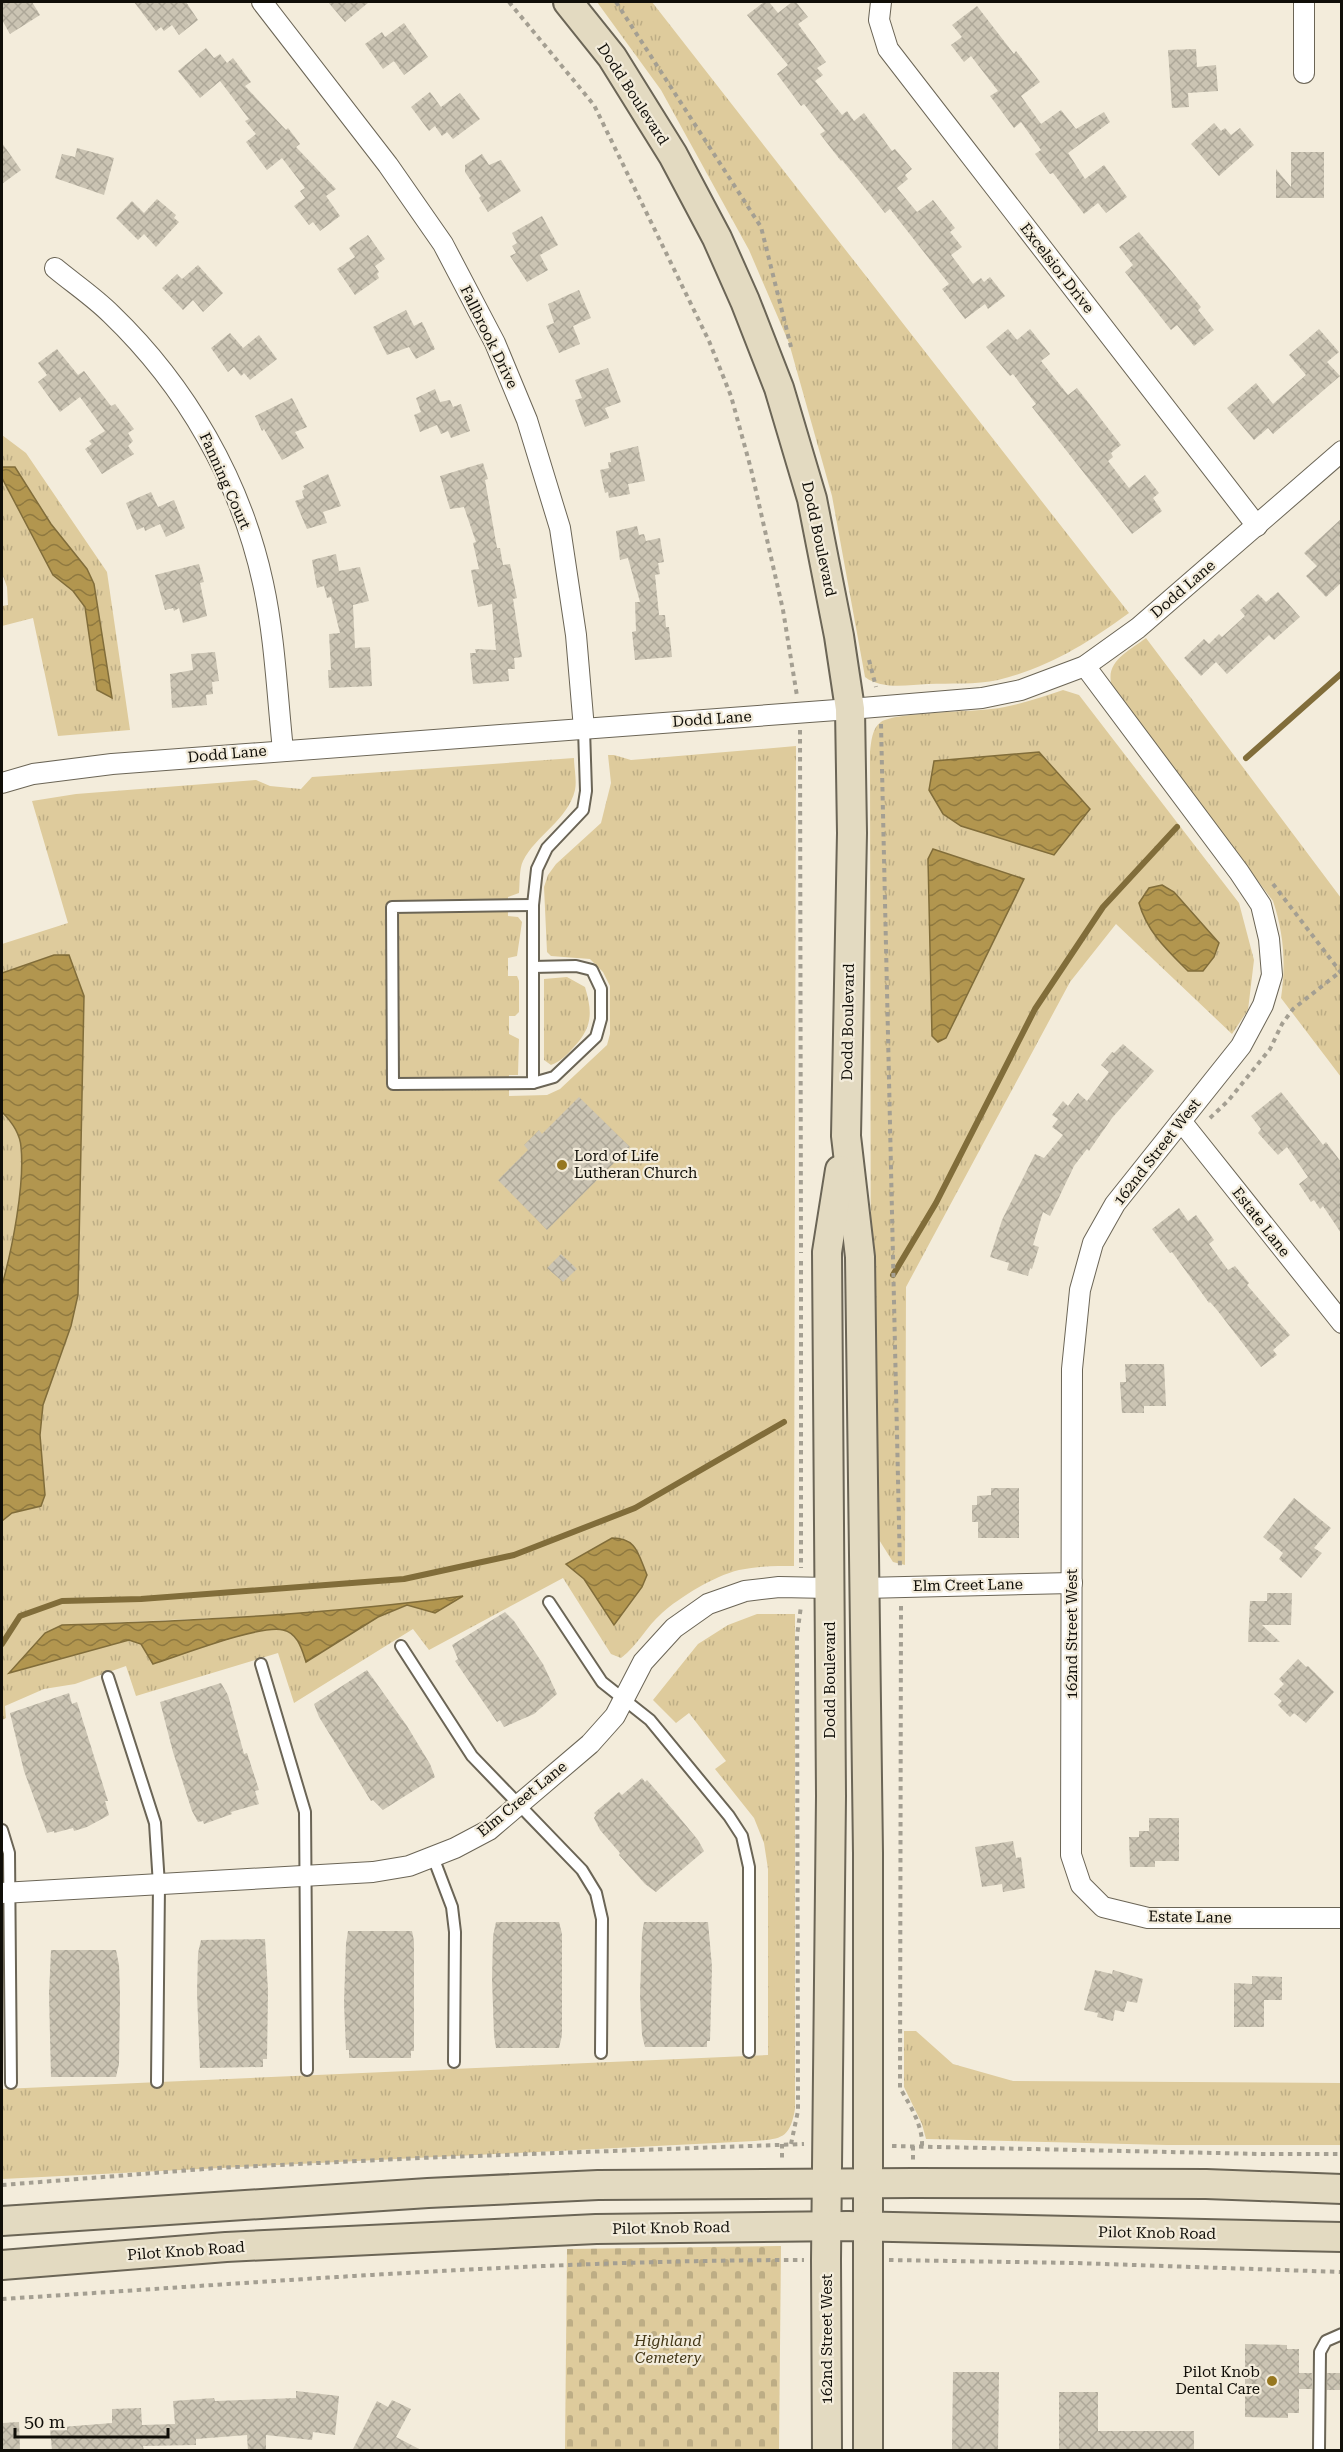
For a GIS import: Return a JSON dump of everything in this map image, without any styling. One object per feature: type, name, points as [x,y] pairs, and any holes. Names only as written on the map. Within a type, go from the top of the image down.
[{"type":"street","name":"Fallbrook Drive","points":[[262,2],[388,165],[442,244],[495,343],[527,420],[560,528],[576,634],[584,729]]},
{"type":"street","name":"Dodd Boulevard","points":[[568,2],[612,57],[673,155],[717,238],[745,301],[779,388],[812,499],[839,636],[850,709],[852,833],[846,1136],[860,1257],[868,1853],[869,2227]]},
{"type":"street","name":"Excelsior Drive","points":[[881,2],[879,20],[888,49],[1257,526]]},
{"type":"street","points":[[1304,2],[1304,73]]},
{"type":"street","name":"Fanning Court","points":[[55,268],[110,312],[140,344],[172,382],[217,455],[252,542],[263,583],[274,655],[283,750]]},
{"type":"street","name":"Dodd Lane","points":[[2,783],[33,774],[112,764],[850,709],[982,698],[1021,690],[1085,666],[1138,628],[1341,452]]},
{"type":"street","name":"162nd Street West","points":[[1071,1855],[1072,1369],[1080,1290],[1093,1243],[1115,1204],[1187,1128],[1241,1046],[1263,1005],[1272,975],[1269,939],[1261,905],[1239,872],[1085,666]]},
{"type":"street","name":"Estate Lane","points":[[1187,1128],[1341,1323]]},
{"type":"street","name":"Dodd Boulevard","points":[[827,2227],[831,1796],[816,1588],[827,1252],[846,1136]]},
{"type":"street","name":"Elm Creet Lane","points":[[864,1588],[1072,1583]]},
{"type":"street","name":"Elm Creet Lane","points":[[6,1893],[373,1872],[409,1866],[433,1857],[489,1830],[590,1744],[615,1716],[643,1662],[674,1628],[708,1604],[745,1591],[779,1587],[816,1588]]},
{"type":"street","name":"Estate Lane","points":[[1071,1855],[1081,1885],[1103,1907],[1148,1917],[1341,1918]]},
{"type":"street","points":[[2,2220],[598,2185],[1206,2184],[1341,2189]]},
{"type":"street","name":"162nd Street West","points":[[827,2227],[827,2451]]},
{"type":"street","points":[[868,2451],[869,2227]]},
{"type":"street","name":"Pilot Knob Road","points":[[2,2265],[225,2247],[596,2229],[869,2227],[1341,2237]]},
{"type":"lane","points":[[533,1083],[533,905],[537,869],[547,848],[583,810],[586,791],[584,729]]},
{"type":"lane","points":[[533,905],[392,907],[393,1084],[533,1083],[554,1077],[596,1037],[601,1019],[601,989],[592,970],[576,966],[533,967]]},
{"type":"lane","points":[[549,1602],[602,1682],[650,1720],[729,1816],[742,1836],[749,1867],[749,2052]]},
{"type":"lane","points":[[401,1646],[472,1756],[582,1870],[596,1893],[602,1919],[601,2053]]},
{"type":"lane","points":[[261,1664],[304,1812],[307,1876],[307,2070]]},
{"type":"lane","points":[[108,1677],[155,1823],[159,1885],[157,2082]]},
{"type":"lane","points":[[2,1830],[9,1853],[6,1893],[11,2083]]},
{"type":"lane","points":[[433,1857],[452,1907],[455,1932],[454,2062]]},
{"type":"lane","points":[[1319,2449],[1320,2352],[1326,2341],[1341,2334]]},
{"type":"path","points":[[509,2],[594,105],[709,341],[731,396],[768,536],[783,610],[799,713],[801,736],[801,1560],[816,1588],[798,1636],[798,2111],[791,2144]]},
{"type":"path","points":[[1187,1128],[1228,1101],[1270,1049],[1282,1023],[1293,1010],[1340,972]]},
{"type":"path","points":[[901,1608],[900,2088],[918,2125],[922,2146]]},
{"type":"path","points":[[2,2185],[206,2169],[373,2160],[828,2144]]},
{"type":"path","points":[[869,2145],[1341,2154]]},
{"type":"path","points":[[2,2299],[432,2271],[717,2260],[826,2260]]},
{"type":"path","points":[[869,2260],[1065,2263],[1341,2272]]},
{"type":"green space","points":[[597,2],[652,2],[1129,613],[1098,635],[1051,661],[1017,675],[990,682],[895,686],[879,684],[865,677],[832,496],[789,343],[749,250],[661,90]]},
{"type":"green space","points":[[2,435],[26,453],[107,572],[130,730],[58,736],[33,618],[2,626],[2,606],[8,605],[7,587],[2,573]],"holes":[[[3,467],[87,569],[94,584],[111,698],[97,690],[85,607],[73,591],[53,575],[2,478]]]},
{"type":"green space","points":[[1146,638],[1341,898],[1341,1077],[1281,998],[1283,949],[1280,925],[1273,901],[1112,686],[1110,678],[1115,664]]},
{"type":"green space","points":[[1063,690],[1079,695],[1239,903],[1254,960],[1248,1010],[1232,1034],[1116,924],[1070,982],[906,1287],[905,1565],[893,1562],[876,1535],[871,1394],[870,752],[872,740],[878,725],[889,719],[917,714],[1000,708]]},
{"type":"green space","points":[[796,746],[794,1566],[746,1569],[708,1582],[678,1600],[662,1613],[621,1658],[611,1654],[563,1578],[429,1650],[413,1629],[294,1703],[278,1653],[136,1696],[126,1666],[75,1684],[44,1689],[5,1706],[6,1718],[2,1720],[2,1521],[12,1513],[41,1506],[45,1495],[40,1435],[43,1405],[71,1326],[78,1295],[84,996],[69,955],[54,955],[2,973],[2,944],[68,923],[32,801],[76,794],[256,780],[270,786],[301,789],[312,777],[574,758],[576,786],[571,801],[559,819],[536,843],[523,861],[519,893],[508,897],[508,916],[518,917],[522,922],[517,956],[508,958],[508,976],[517,976],[519,981],[519,1012],[515,1016],[509,1016],[509,1034],[519,1039],[518,1075],[509,1075],[509,1096],[547,1095],[560,1089],[607,1045],[610,1034],[610,986],[603,972],[590,959],[551,956],[547,952],[544,887],[548,875],[556,864],[601,823],[611,783],[608,755],[631,760]],"holes":[[[462,1596],[435,1613],[408,1605],[378,1617],[307,1662],[299,1640],[285,1630],[262,1630],[141,1644],[129,1640],[10,1672],[62,1625],[278,1615],[384,1606]]]},
{"type":"green space","points":[[567,977],[585,987],[590,1013],[589,1020],[579,1041],[563,1058],[551,1065],[544,1060],[544,979]]},
{"type":"green space","points":[[2,1112],[12,1123],[19,1137],[22,1162],[17,1217],[2,1285]]},
{"type":"green space","points":[[757,1614],[795,1614],[795,2109],[790,2126],[783,2135],[778,2138],[755,2141],[2,2179],[2,2089],[768,2055],[768,1869],[764,1843],[754,1818],[715,1769],[726,1761],[689,1713],[676,1723],[653,1700],[698,1644],[728,1625]]},
{"type":"green space","points":[[904,2031],[916,2031],[953,2064],[1013,2081],[1341,2083],[1341,2145],[1167,2145],[926,2139],[922,2124],[904,2087]]},
{"type":"green space","name":"Highland Cemetery","points":[[781,2246],[779,2450],[565,2450],[567,2249]]},
{"type":"water","points":[[2,467],[15,467],[51,524],[87,569],[94,584],[112,698],[97,690],[85,607],[73,591],[53,575],[2,478]]},
{"type":"water","points":[[1039,752],[1090,809],[1054,855],[961,826],[943,814],[929,790],[934,761]]},
{"type":"water","points":[[933,849],[1024,879],[946,1038],[938,1042],[932,1036],[928,859]]},
{"type":"water","points":[[1162,885],[1174,892],[1219,943],[1214,957],[1203,971],[1188,971],[1159,940],[1147,923],[1139,903],[1149,888]]},
{"type":"water","points":[[54,955],[69,955],[84,996],[78,1295],[71,1326],[43,1405],[40,1435],[45,1495],[41,1506],[12,1513],[2,1521],[2,1285],[17,1217],[22,1162],[17,1132],[2,1112],[2,973]]},
{"type":"water","points":[[612,1538],[632,1544],[639,1554],[647,1575],[642,1587],[614,1625],[584,1579],[566,1564]]},
{"type":"water","points":[[463,1596],[435,1613],[407,1605],[378,1617],[306,1662],[296,1638],[283,1630],[272,1629],[239,1636],[153,1664],[141,1644],[129,1640],[9,1673],[45,1633],[62,1625],[263,1616],[363,1608]]},
{"type":"building","points":[[2,2],[32,2],[40,15],[10,34],[2,20]]},
{"type":"building","points":[[134,2],[186,2],[198,20],[179,35],[172,25],[164,31],[161,27],[156,31]]},
{"type":"building","points":[[328,2],[369,2],[345,22]]},
{"type":"building","points":[[764,2],[769,2],[778,13],[792,2],[796,2],[808,17],[798,24],[826,62],[817,68],[823,75],[815,81],[842,115],[847,111],[854,121],[864,113],[892,151],[895,149],[912,169],[905,175],[908,179],[897,188],[917,212],[933,200],[955,228],[950,232],[962,247],[951,255],[973,284],[981,278],[984,282],[990,277],[1005,296],[988,309],[985,304],[965,319],[942,289],[949,284],[890,209],[885,213],[841,161],[820,134],[825,131],[804,104],[801,106],[777,74],[788,65],[747,15]]},
{"type":"building","points":[[977,6],[1014,54],[1016,51],[1040,82],[1021,96],[1041,124],[1061,110],[1076,129],[1104,112],[1110,122],[1068,153],[1085,179],[1104,165],[1127,197],[1106,213],[1098,203],[1084,214],[1053,173],[1050,174],[1035,154],[1041,150],[1021,122],[1014,128],[990,96],[998,91],[971,56],[964,62],[951,45],[962,37],[952,25]]},
{"type":"building","points":[[404,23],[428,57],[404,75],[394,61],[383,69],[365,44],[382,32],[385,37]]},
{"type":"building","points":[[206,48],[214,58],[220,54],[227,63],[233,58],[251,82],[245,86],[286,130],[288,128],[300,144],[296,147],[336,189],[326,196],[340,216],[320,231],[313,222],[309,225],[294,206],[305,198],[300,191],[305,188],[282,158],[267,170],[246,142],[256,134],[245,121],[249,119],[220,81],[200,98],[178,71]]},
{"type":"building","points":[[1196,49],[1197,67],[1216,65],[1218,91],[1188,93],[1189,107],[1172,108],[1168,50]]},
{"type":"building","points":[[430,92],[441,107],[460,93],[480,119],[453,139],[447,132],[442,136],[435,126],[429,131],[411,107]]},
{"type":"building","points":[[1214,123],[1221,131],[1225,128],[1231,135],[1240,128],[1254,145],[1219,176],[1191,144]]},
{"type":"building","points":[[2,143],[21,170],[2,184]]},
{"type":"building","points":[[77,148],[114,158],[104,195],[55,178],[62,154],[75,157]]},
{"type":"building","points":[[1291,152],[1324,152],[1324,198],[1276,198],[1276,169],[1291,187]]},
{"type":"building","points":[[482,154],[489,165],[501,160],[521,191],[488,212],[479,198],[481,196],[465,172],[465,165]]},
{"type":"building","points":[[157,199],[176,215],[174,218],[179,222],[156,247],[144,234],[138,240],[116,218],[132,201],[144,213]]},
{"type":"building","points":[[542,216],[558,245],[540,255],[548,270],[527,282],[510,256],[516,253],[512,246],[517,243],[512,233]]},
{"type":"building","points":[[1139,232],[1201,307],[1198,310],[1214,330],[1194,346],[1177,325],[1171,330],[1125,272],[1133,265],[1119,247]]},
{"type":"building","points":[[368,235],[385,259],[375,266],[379,272],[377,274],[379,278],[355,295],[337,269],[355,257],[349,248]]},
{"type":"building","points":[[198,265],[223,293],[203,312],[193,300],[183,310],[162,288],[177,274],[182,279]]},
{"type":"building","points":[[579,290],[591,318],[573,326],[580,344],[559,353],[546,326],[554,323],[548,304]]},
{"type":"building","points":[[406,310],[414,326],[422,322],[435,349],[416,359],[409,347],[387,355],[373,327]]},
{"type":"building","points":[[1008,329],[1017,340],[1030,329],[1050,354],[1041,361],[1068,395],[1077,388],[1121,445],[1111,453],[1113,457],[1108,461],[1129,488],[1145,475],[1159,493],[1153,498],[1162,511],[1132,534],[1032,407],[1036,404],[1013,374],[1010,376],[986,347]]},
{"type":"building","points":[[1319,329],[1339,352],[1327,362],[1340,376],[1273,434],[1268,428],[1254,440],[1227,408],[1256,383],[1273,404],[1306,375],[1289,355]]},
{"type":"building","points":[[230,333],[243,348],[259,335],[277,359],[250,380],[244,373],[241,376],[234,367],[228,372],[211,348]]},
{"type":"building","points":[[57,349],[78,375],[84,371],[111,406],[115,404],[134,429],[128,433],[133,441],[128,446],[134,454],[102,474],[85,449],[92,444],[89,441],[105,431],[80,397],[60,412],[38,382],[47,375],[38,363]]},
{"type":"building","points":[[608,368],[621,402],[605,408],[609,418],[585,427],[575,400],[582,398],[575,380]]},
{"type":"building","points":[[435,389],[440,402],[450,400],[453,407],[461,404],[470,431],[451,438],[448,431],[441,434],[437,425],[420,432],[414,415],[421,412],[416,398]]},
{"type":"building","points":[[292,398],[307,427],[295,432],[304,448],[282,460],[264,429],[262,431],[255,416]]},
{"type":"building","points":[[638,446],[645,481],[628,484],[630,494],[609,498],[608,492],[605,493],[600,470],[609,468],[610,453]]},
{"type":"building","points":[[483,463],[488,479],[485,480],[497,548],[500,548],[503,565],[510,564],[517,598],[513,599],[522,657],[514,658],[515,669],[508,669],[509,681],[473,684],[470,653],[476,653],[475,649],[496,650],[492,604],[478,607],[471,570],[479,569],[473,543],[476,542],[464,507],[450,509],[440,476]]},
{"type":"building","points":[[328,474],[341,506],[323,512],[327,523],[307,529],[295,501],[304,498],[303,486]]},
{"type":"building","points":[[151,492],[158,507],[174,500],[185,528],[166,537],[160,524],[145,531],[144,527],[137,530],[126,503]]},
{"type":"building","points":[[1341,519],[1341,583],[1326,597],[1306,576],[1317,566],[1304,553]]},
{"type":"building","points":[[637,526],[639,535],[644,534],[646,541],[660,538],[664,562],[658,563],[660,574],[655,575],[659,615],[665,615],[666,627],[669,627],[672,657],[635,660],[632,632],[636,631],[635,602],[640,602],[628,558],[620,560],[616,531]]},
{"type":"building","points":[[336,554],[339,571],[360,567],[369,601],[353,605],[355,648],[370,647],[372,686],[329,688],[328,670],[331,670],[329,634],[340,633],[331,597],[327,598],[324,586],[317,588],[312,560]]},
{"type":"building","points":[[199,564],[204,582],[200,583],[207,616],[183,623],[179,608],[174,611],[173,608],[165,610],[155,575]]},
{"type":"building","points":[[1278,592],[1300,617],[1274,640],[1269,635],[1227,674],[1216,662],[1201,676],[1184,658],[1204,639],[1209,644],[1219,634],[1222,637],[1245,616],[1240,610],[1258,594],[1266,602]]},
{"type":"building","points":[[215,652],[219,681],[212,682],[213,694],[206,695],[207,705],[172,708],[170,674],[193,670],[191,654]]},
{"type":"building","points":[[1123,1044],[1154,1071],[1112,1118],[1089,1151],[1087,1149],[1074,1166],[1050,1216],[1043,1212],[1033,1245],[1039,1247],[1028,1276],[1007,1270],[1009,1263],[990,1257],[1002,1220],[1035,1154],[1044,1158],[1063,1135],[1052,1127],[1058,1119],[1052,1115],[1063,1101],[1068,1106],[1078,1093],[1087,1101],[1109,1072],[1101,1065],[1112,1052],[1114,1053]]},
{"type":"building","points":[[1281,1092],[1323,1145],[1326,1142],[1341,1162],[1341,1233],[1323,1206],[1320,1209],[1314,1200],[1311,1202],[1299,1184],[1308,1177],[1287,1147],[1278,1155],[1258,1133],[1261,1129],[1251,1116]]},
{"type":"building","name":"Lord of Life Lutheran Church","points":[[579,1097],[630,1147],[547,1230],[498,1180],[528,1150],[524,1145],[539,1130],[542,1134]]},
{"type":"building","points":[[1179,1208],[1188,1221],[1196,1215],[1214,1240],[1209,1244],[1228,1270],[1235,1266],[1249,1283],[1247,1285],[1290,1335],[1273,1350],[1277,1355],[1261,1367],[1152,1229]]},
{"type":"building","points":[[561,1254],[577,1269],[563,1282],[547,1268]]},
{"type":"building","points":[[1125,1364],[1164,1364],[1166,1406],[1144,1406],[1144,1413],[1122,1413],[1120,1382],[1126,1382]]},
{"type":"building","points":[[991,1488],[1019,1488],[1019,1538],[978,1538],[978,1522],[972,1522],[972,1505],[977,1505],[977,1496],[991,1495]]},
{"type":"building","points":[[1294,1498],[1331,1528],[1314,1548],[1322,1553],[1301,1578],[1279,1559],[1283,1553],[1263,1537]]},
{"type":"building","points":[[1267,1593],[1292,1593],[1291,1625],[1262,1625],[1280,1642],[1248,1642],[1250,1601],[1267,1601]]},
{"type":"building","points":[[505,1612],[514,1621],[543,1664],[557,1694],[534,1714],[504,1727],[500,1720],[497,1722],[455,1661],[458,1659],[452,1645]]},
{"type":"building","points":[[1298,1659],[1334,1692],[1306,1723],[1294,1713],[1290,1717],[1278,1705],[1282,1701],[1274,1694],[1284,1684],[1279,1679]]},
{"type":"building","points":[[367,1670],[407,1726],[430,1764],[435,1777],[383,1810],[373,1800],[371,1801],[319,1717],[314,1704]]},
{"type":"building","points":[[221,1683],[228,1695],[244,1754],[247,1753],[259,1790],[255,1791],[259,1804],[231,1812],[232,1814],[204,1824],[203,1821],[198,1822],[192,1811],[160,1702]]},
{"type":"building","points":[[69,1693],[72,1704],[77,1702],[108,1801],[105,1801],[109,1815],[74,1831],[73,1828],[47,1833],[24,1771],[10,1713]]},
{"type":"building","points":[[642,1778],[645,1782],[647,1780],[674,1811],[704,1851],[656,1892],[645,1884],[619,1855],[620,1853],[600,1830],[594,1818],[596,1815],[594,1813],[619,1792],[622,1795]]},
{"type":"building","points":[[1149,1818],[1179,1818],[1179,1861],[1155,1861],[1155,1867],[1130,1867],[1129,1837],[1139,1837],[1139,1831],[1149,1831]]},
{"type":"building","points":[[1013,1841],[1016,1858],[1021,1857],[1025,1888],[1003,1892],[1002,1884],[982,1887],[975,1847]]},
{"type":"building","points":[[496,1922],[559,1922],[562,1934],[562,2035],[559,2048],[496,2048],[492,1979],[493,1936]]},
{"type":"building","points":[[644,1922],[708,1922],[712,1967],[710,2041],[707,2041],[707,2047],[645,2047],[642,2035],[640,1995]]},
{"type":"building","points":[[348,1931],[412,1931],[414,1941],[414,2051],[411,2051],[411,2058],[349,2058],[349,2050],[346,2050],[344,2003]]},
{"type":"building","points":[[265,1939],[268,1991],[267,2059],[263,2059],[263,2067],[200,2068],[197,1993],[198,1953],[201,1940]]},
{"type":"building","points":[[51,1950],[116,1950],[120,1996],[119,2064],[116,2077],[51,2077],[49,1994]]},
{"type":"building","points":[[1095,1970],[1112,1974],[1113,1970],[1143,1979],[1137,2003],[1127,2001],[1124,2012],[1115,2010],[1113,2021],[1097,2017],[1098,2013],[1084,2010]]},
{"type":"building","points":[[1252,1976],[1282,1977],[1282,2000],[1264,2000],[1264,2027],[1234,2027],[1234,1983],[1252,1984]]},
{"type":"building","name":"Pilot Knob Dental Care","points":[[1245,2344],[1287,2345],[1287,2349],[1299,2349],[1299,2373],[1312,2373],[1312,2389],[1299,2389],[1299,2413],[1288,2413],[1288,2418],[1245,2417]]},
{"type":"building","points":[[953,2372],[999,2372],[998,2451],[952,2451]]},
{"type":"building","points":[[1327,2373],[1341,2373],[1341,2390],[1327,2390]]},
{"type":"building","points":[[296,2391],[339,2396],[335,2435],[313,2432],[312,2440],[266,2435],[266,2451],[248,2451],[247,2435],[196,2439],[196,2445],[143,2446],[144,2451],[52,2451],[50,2428],[112,2423],[112,2409],[141,2408],[142,2425],[175,2424],[173,2401],[214,2398],[215,2401],[296,2398]]},
{"type":"building","points":[[1059,2392],[1098,2392],[1098,2431],[1194,2431],[1194,2451],[1059,2451]]},
{"type":"building","points":[[392,2400],[411,2409],[396,2437],[423,2451],[352,2451],[377,2401],[388,2407]]},
{"type":"building","points":[[19,2422],[20,2451],[2,2451],[3,2423]]},
{"type":"waterway","points":[[1246,758],[1342,673]]},
{"type":"waterway","points":[[893,1275],[936,1203],[1035,1009],[1103,907],[1177,827]]},
{"type":"waterway","points":[[2,1644],[20,1616],[62,1601],[141,1599],[404,1579],[514,1555],[635,1508],[784,1422]]},
{"type":"place","name":"Lord of Life Lutheran Church","points":[[562,1165]]},
{"type":"place","name":"Pilot Knob Dental Care","points":[[1272,2381]]}]
